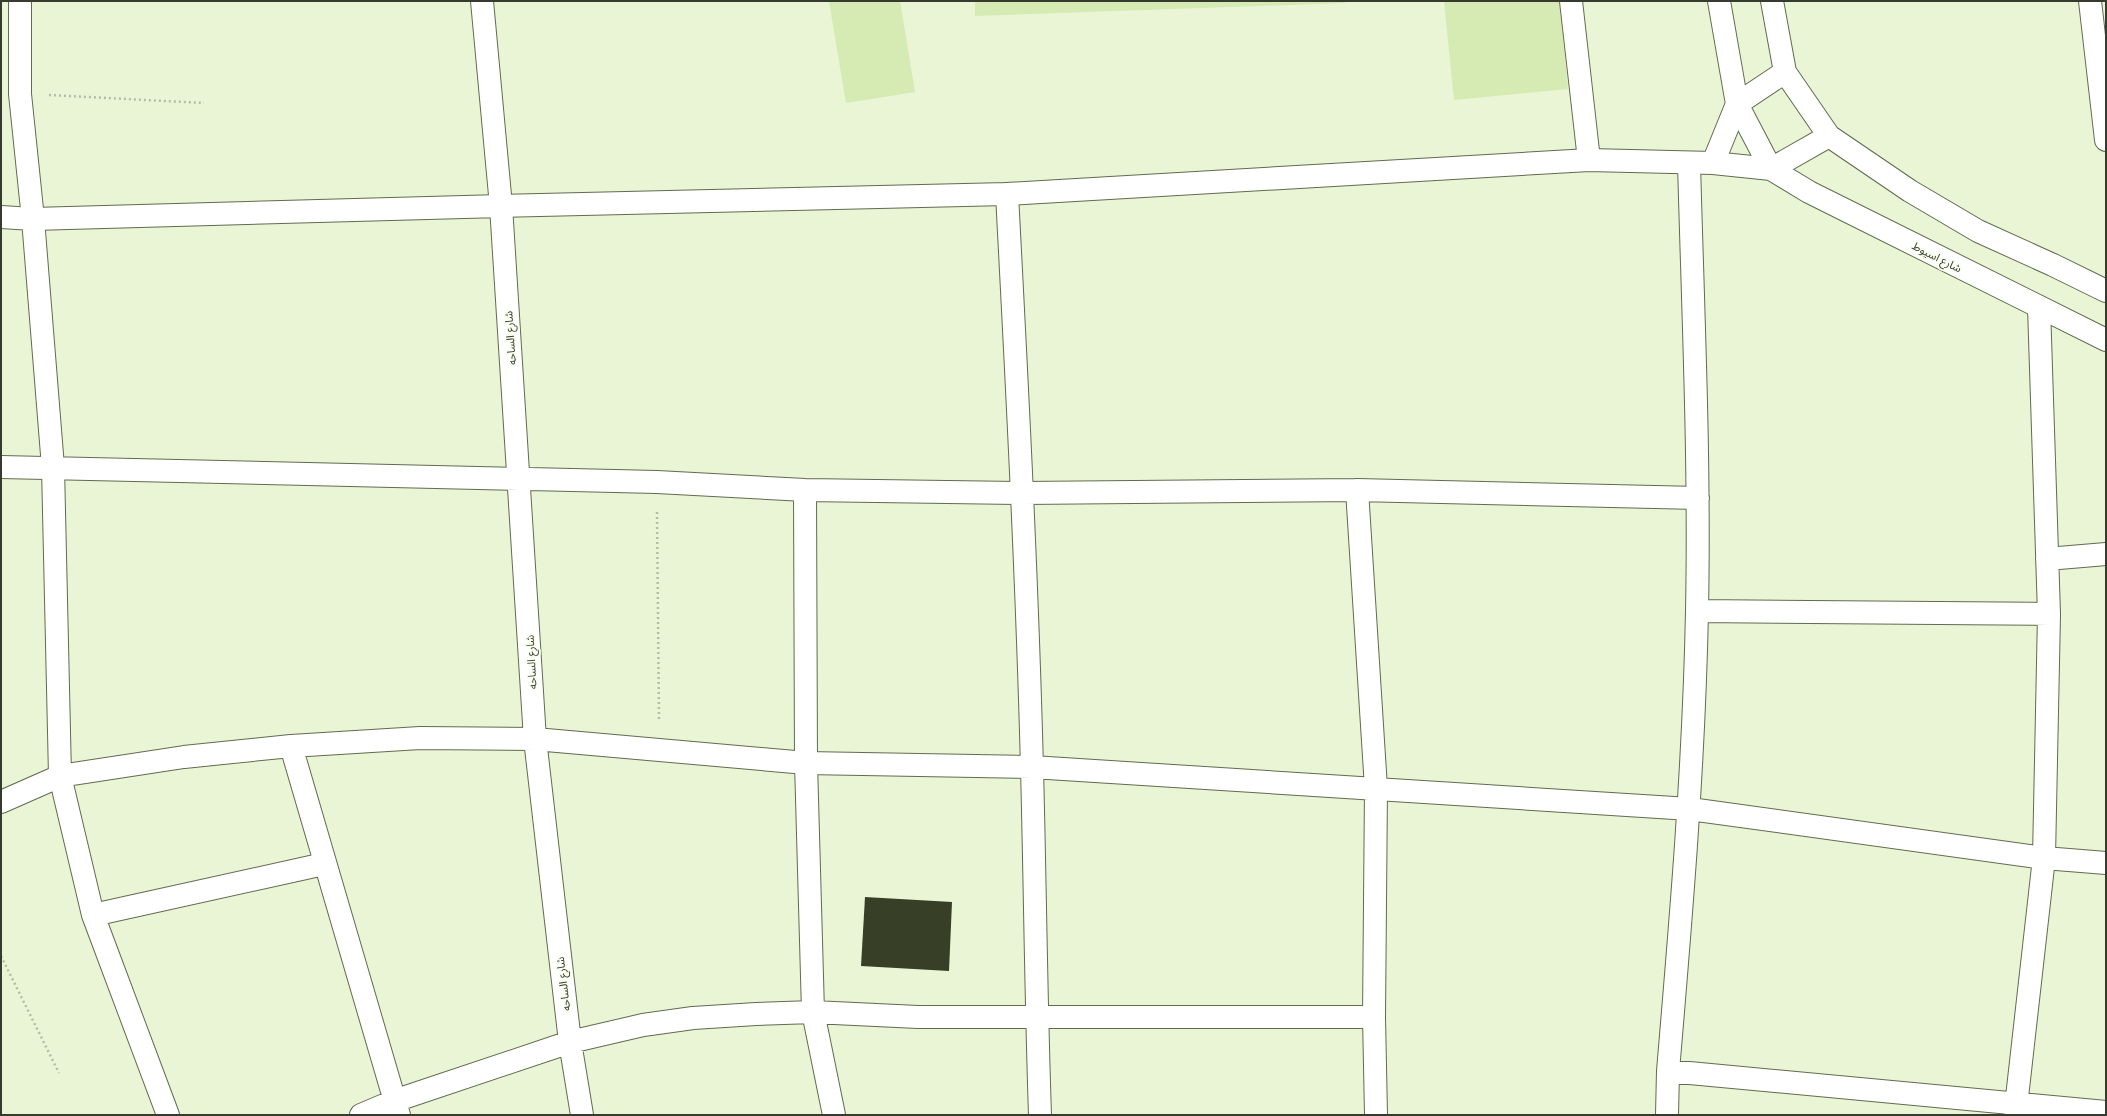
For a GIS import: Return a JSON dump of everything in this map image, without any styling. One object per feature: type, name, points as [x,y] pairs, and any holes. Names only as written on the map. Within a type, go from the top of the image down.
[{"type":"street","points":[[20,1],[20,94],[33,219],[53,467],[60,776],[94,915],[168,1115]]},
{"type":"street","name":"شارع الساحه","points":[[482,1],[502,206],[536,739],[570,1042],[582,1115]]},
{"type":"street","points":[[1571,1],[1589,160]]},
{"type":"street","points":[[1719,1],[1737,104],[1771,169]]},
{"type":"street","points":[[1772,1],[1785,72],[1829,136],[1910,191],[1978,231],[2054,265],[2106,291]]},
{"type":"street","points":[[2090,1],[2106,140]]},
{"type":"street","points":[[1713,163],[1737,104],[1785,72]]},
{"type":"street","points":[[1,217],[33,219],[1007,194],[1589,160],[1713,163],[1771,169],[1829,136]]},
{"type":"street","points":[[1667,1115],[1668,1071],[1690,809],[1697,611],[1698,498],[1689,163]]},
{"type":"street","name":"شارع اسيوط","points":[[1771,169],[1809,192],[2106,340]]},
{"type":"street","points":[[1007,194],[1022,493],[1032,767],[1036,1016],[1040,1115]]},
{"type":"street","points":[[2015,1110],[2044,858],[2049,614],[2039,307]]},
{"type":"street","points":[[1,467],[657,482],[805,490],[1022,493],[1357,490],[1698,498]]},
{"type":"street","points":[[805,490],[806,763],[813,1012],[834,1115]]},
{"type":"street","points":[[1357,490],[1376,788],[1374,1017],[1376,1115]]},
{"type":"street","points":[[2047,559],[2106,554]]},
{"type":"street","points":[[1697,611],[2049,614]]},
{"type":"street","points":[[1,802],[60,776],[184,757],[291,746],[420,738],[536,739],[806,763],[1032,767],[1690,809],[2044,858],[2106,863]]},
{"type":"street","points":[[291,746],[396,1108]]},
{"type":"street","points":[[94,915],[324,864]]},
{"type":"street","points":[[361,1115],[396,1108],[570,1042],[643,1026],[692,1018],[813,1012],[918,1016],[1374,1017]]},
{"type":"street","points":[[1668,1071],[2015,1110],[2106,1112]]},
{"type":"path","points":[[20,94],[204,102]]},
{"type":"path","points":[[657,482],[659,749]]},
{"type":"path","points":[[1,956],[59,1073]]},
{"type":"green space","points":[[829,1],[900,1],[915,92],[846,103]]},
{"type":"green space","points":[[975,1],[1345,1],[1345,3],[975,16]]},
{"type":"green space","points":[[1444,1],[1560,1],[1568,89],[1454,100]]},
{"type":"building","points":[[865,897],[952,902],[949,971],[861,966]]}]
